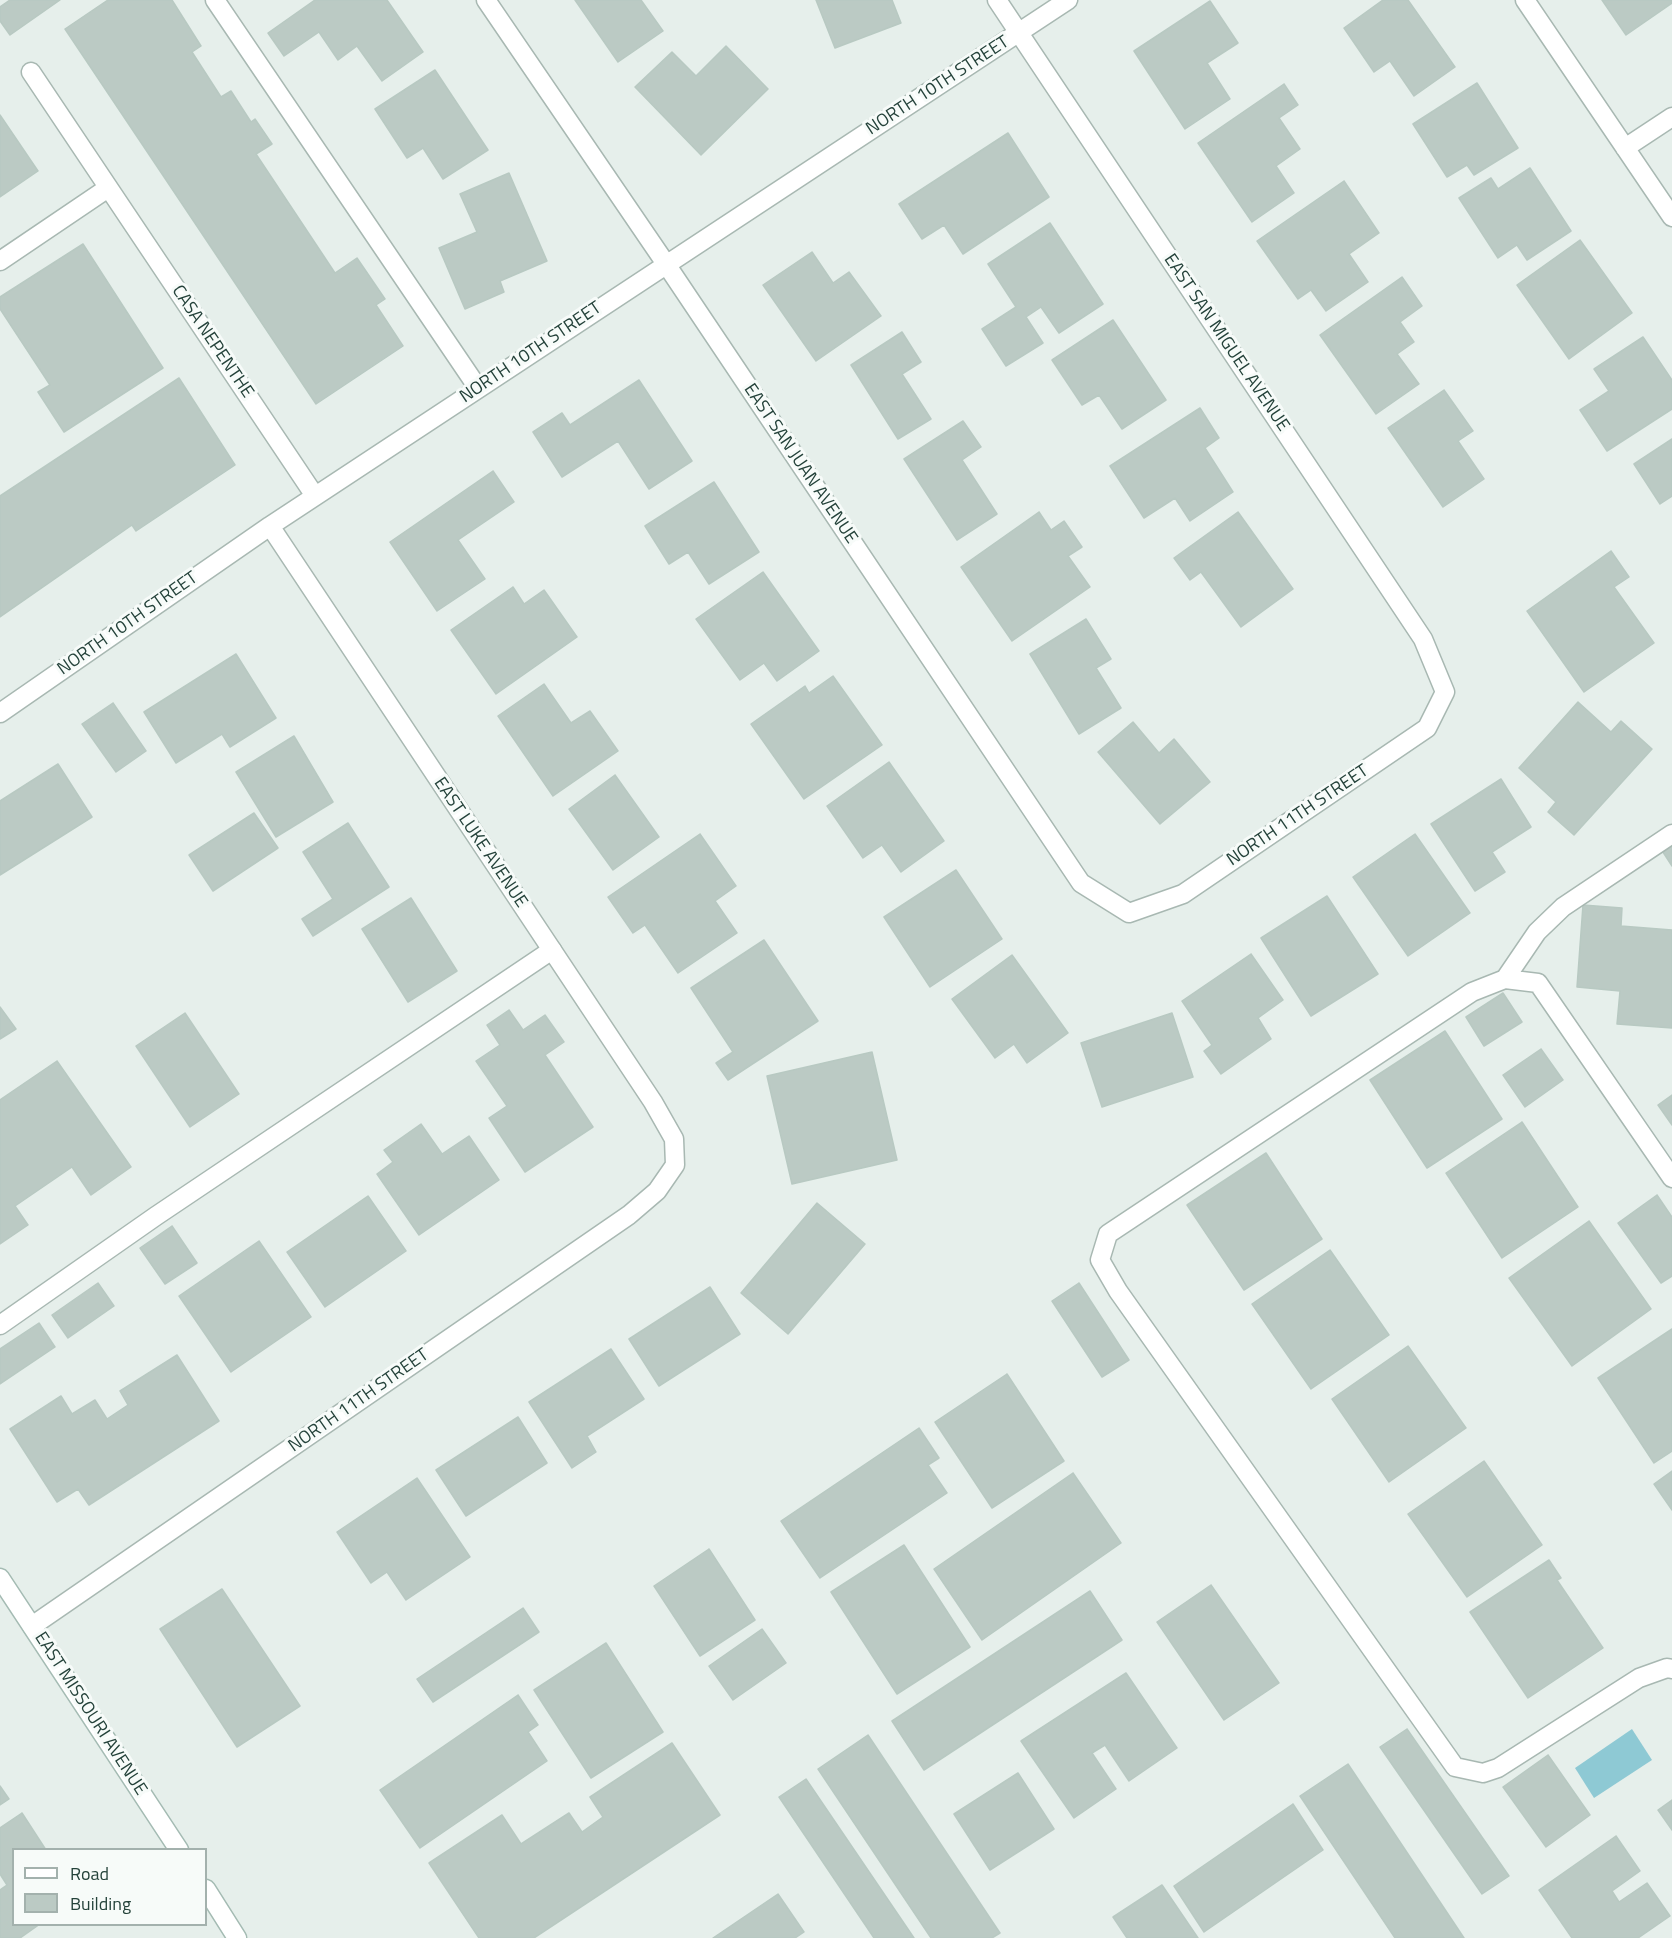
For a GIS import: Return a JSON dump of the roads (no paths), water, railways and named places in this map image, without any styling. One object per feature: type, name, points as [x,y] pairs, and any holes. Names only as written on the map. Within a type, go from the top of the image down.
[{"type":"street","points":[[215,0],[478,388]]},
{"type":"street","name":"EAST SAN JUAN AVENUE","points":[[486,0],[1081,883],[1129,913]]},
{"type":"street","name":"EAST SAN MIGUEL AVENUE","points":[[997,0],[1423,639],[1444,692]]},
{"type":"street","name":"NORTH 10TH STREET","points":[[0,713],[270,526],[1068,0]]},
{"type":"street","points":[[1525,0],[1672,217]]},
{"type":"street","name":"CASA NEPENTHE","points":[[31,72],[315,496]]},
{"type":"street","points":[[1625,148],[1672,117]]},
{"type":"street","points":[[0,261],[108,188]]},
{"type":"street","name":"EAST LUKE AVENUE","points":[[270,526],[653,1102],[674,1139],[675,1165]]},
{"type":"street","name":"NORTH 11TH STREET","points":[[1129,913],[1183,894],[1427,728],[1444,692]]},
{"type":"street","points":[[1505,979],[1537,932],[1563,907],[1672,834]]},
{"type":"street","points":[[0,1325],[156,1216],[552,950]]},
{"type":"street","points":[[1672,1178],[1538,983],[1505,979],[1472,992],[1108,1234],[1100,1260],[1118,1290],[1455,1767],[1483,1773],[1498,1768],[1639,1678],[1667,1668],[1672,1669]]},
{"type":"street","name":"NORTH 11TH STREET","points":[[32,1626],[629,1215],[657,1191],[675,1165]]},
{"type":"street","name":"EAST MISSOURI AVENUE","points":[[0,1578],[178,1848]]},
{"type":"street","points":[[207,1892],[237,1938]]},
{"type":"water","points":[[1632,1729],[1652,1760],[1594,1798],[1575,1768]]}]
